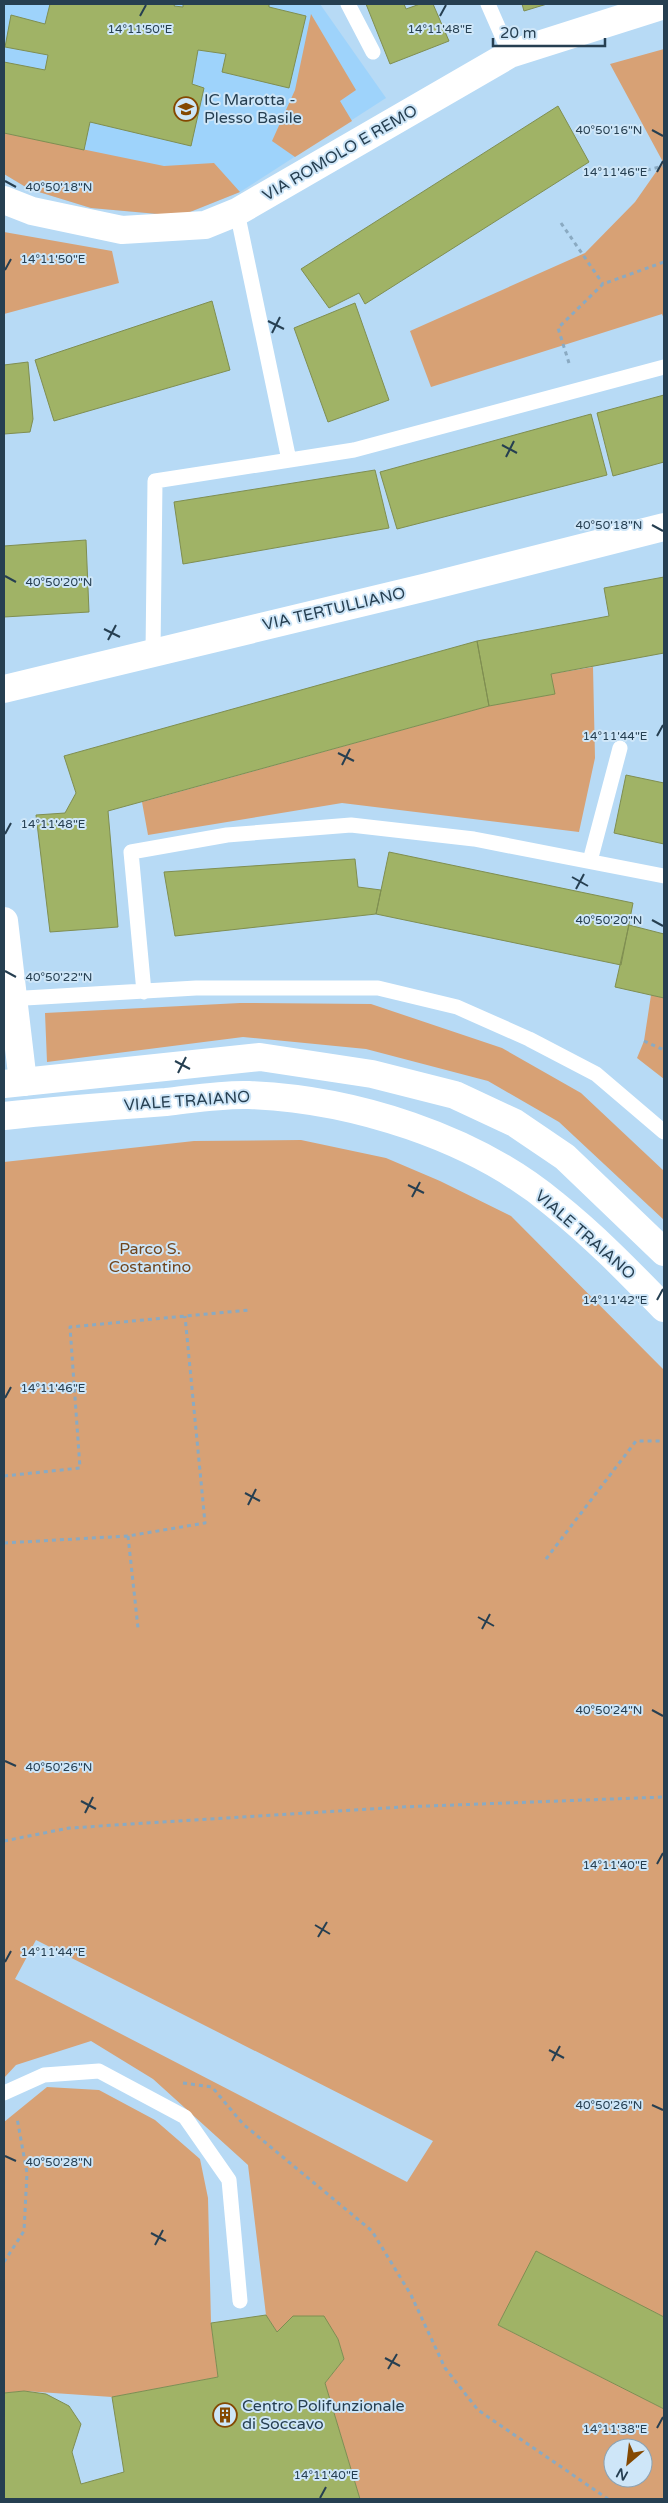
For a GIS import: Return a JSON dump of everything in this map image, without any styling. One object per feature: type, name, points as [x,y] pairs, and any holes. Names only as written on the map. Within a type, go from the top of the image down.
[{"type":"street","name":"VIA ROMOLO E REMO","points":[[4,200],[32,211],[122,230],[206,225],[238,212],[510,54],[664,5]]},
{"type":"street","name":"VIA TERTULLIANO","points":[[4,688],[427,587],[664,527]]},
{"type":"street","points":[[4,921],[14,1114]]},
{"type":"street","name":"VIALE TRAIANO","points":[[13,1083],[260,1057],[372,1074],[455,1095],[515,1123],[565,1156],[664,1252]]},
{"type":"street","name":"VIALE TRAIANO","points":[[14,1114],[248,1095],[306,1101],[368,1113],[435,1135],[504,1169],[553,1203],[612,1255],[664,1308]]},
{"type":"lane","points":[[348,4],[373,52]]},
{"type":"lane","points":[[488,4],[510,54]]},
{"type":"lane","points":[[238,212],[288,460]]},
{"type":"lane","points":[[152,653],[155,481],[354,450],[664,367]]},
{"type":"lane","points":[[590,861],[620,748]]},
{"type":"lane","points":[[144,992],[130,852],[227,836],[351,825],[474,839],[664,876]]},
{"type":"lane","points":[[8,999],[196,988],[378,988],[456,1007],[529,1039],[596,1074],[664,1132]]},
{"type":"lane","points":[[4,2092],[44,2075],[99,2071],[185,2117],[230,2180],[240,2301]]},
{"type":"path","points":[[639,172],[664,166]]},
{"type":"path","points":[[561,222],[603,284]]},
{"type":"path","points":[[577,390],[558,328],[603,284],[664,262]]},
{"type":"path","points":[[644,1041],[664,1050]]},
{"type":"path","points":[[4,1476],[80,1468],[70,1327],[249,1310]]},
{"type":"path","points":[[4,1543],[128,1536],[205,1523],[186,1316]]},
{"type":"path","points":[[546,1559],[636,1441],[664,1441]]},
{"type":"path","points":[[128,1536],[138,1628]]},
{"type":"path","points":[[4,1841],[69,1828],[401,1807],[664,1797]]},
{"type":"path","points":[[180,2082],[212,2087],[243,2124],[372,2231],[411,2295],[445,2368],[478,2410],[608,2499]]},
{"type":"path","points":[[4,2262],[24,2232],[27,2173],[16,2114]]},
{"type":"shaded area","name":"IC Marotta - Plesso Basile","points":[[4,4],[320,4],[386,98],[240,192],[180,216],[91,208],[29,189],[4,174]]},
{"type":"green space","points":[[311,14],[356,90],[340,101],[352,121],[295,157],[272,141],[295,90]]},
{"type":"green space","points":[[664,49],[664,319],[662,314],[431,387],[410,331],[585,253],[635,202],[663,162],[610,64]]},
{"type":"green space","points":[[4,133],[164,166],[214,163],[240,192],[180,216],[91,208],[29,189],[4,174]]},
{"type":"green space","points":[[4,232],[112,251],[119,283],[4,314]]},
{"type":"green space","points":[[593,667],[595,758],[579,832],[342,803],[148,835],[142,802],[489,706],[554,694],[551,674]]},
{"type":"green space","points":[[651,995],[664,998],[664,1079],[637,1058],[644,1041]]},
{"type":"green space","points":[[240,1003],[371,1004],[502,1048],[581,1093],[664,1171],[664,1220],[559,1122],[488,1081],[366,1049],[243,1037],[47,1062],[45,1013]]},
{"type":"green space","name":"Parco S. Costantino","points":[[301,1140],[386,1158],[440,1181],[511,1216],[664,1370],[664,2317],[536,2252],[498,2325],[664,2409],[664,2499],[360,2499],[325,2383],[344,2359],[338,2339],[323,2316],[294,2316],[277,2332],[266,2315],[248,2165],[153,2079],[91,2041],[16,2065],[4,2078],[4,1162],[194,1141]],"holes":[[[36,1940],[433,2141],[407,2182],[15,1979]]]},
{"type":"green space","points":[[47,2087],[99,2090],[155,2120],[200,2159],[208,2198],[211,2323],[218,2377],[112,2397],[24,2391],[4,2393],[4,2122]]},
{"type":"building","points":[[50,4],[175,4],[174,6],[183,7],[183,4],[269,4],[269,7],[306,16],[289,88],[222,72],[226,54],[198,50],[192,84],[204,88],[191,146],[90,122],[84,150],[4,133],[4,62],[45,70],[48,55],[5,47],[11,15],[45,24]]},
{"type":"building","points":[[366,4],[404,4],[406,9],[420,4],[433,4],[449,41],[390,64]]},
{"type":"building","points":[[522,4],[547,4],[524,11]]},
{"type":"building","points":[[558,106],[589,162],[365,304],[359,293],[329,308],[301,269]]},
{"type":"building","points":[[212,301],[230,370],[54,421],[35,360]]},
{"type":"building","points":[[355,303],[389,400],[328,422],[294,328]]},
{"type":"building","points":[[28,362],[33,419],[30,432],[4,434],[4,365]]},
{"type":"building","points":[[664,395],[664,462],[613,476],[597,413]]},
{"type":"building","points":[[591,414],[607,475],[397,529],[380,472]]},
{"type":"building","points":[[375,470],[389,528],[183,564],[174,502]]},
{"type":"building","points":[[86,540],[89,612],[4,617],[4,546]]},
{"type":"building","points":[[664,577],[664,653],[551,674],[555,694],[489,706],[477,641],[609,616],[604,588]]},
{"type":"building","points":[[477,641],[489,706],[108,811],[118,927],[50,932],[36,815],[65,813],[76,793],[64,756]]},
{"type":"building","points":[[626,775],[664,783],[664,844],[614,833]]},
{"type":"building","points":[[389,852],[633,903],[621,965],[376,914]]},
{"type":"building","points":[[355,859],[358,887],[381,890],[376,914],[175,936],[164,872]]},
{"type":"building","points":[[629,925],[664,934],[664,998],[615,987]]},
{"type":"building","points":[[536,2251],[664,2317],[664,2409],[498,2325]]},
{"type":"building","name":"Centro Polifunzionale di Soccavo","points":[[266,2315],[277,2332],[293,2316],[324,2316],[338,2339],[344,2359],[325,2383],[360,2499],[4,2499],[4,2393],[24,2391],[46,2394],[69,2406],[81,2424],[72,2452],[81,2484],[124,2472],[112,2397],[218,2377],[211,2323]]},
{"type":"place","name":"IC Marotta - Plesso Basile","points":[[186,109]]},
{"type":"place","name":"Centro Polifunzionale di Soccavo","points":[[225,2415]]}]
